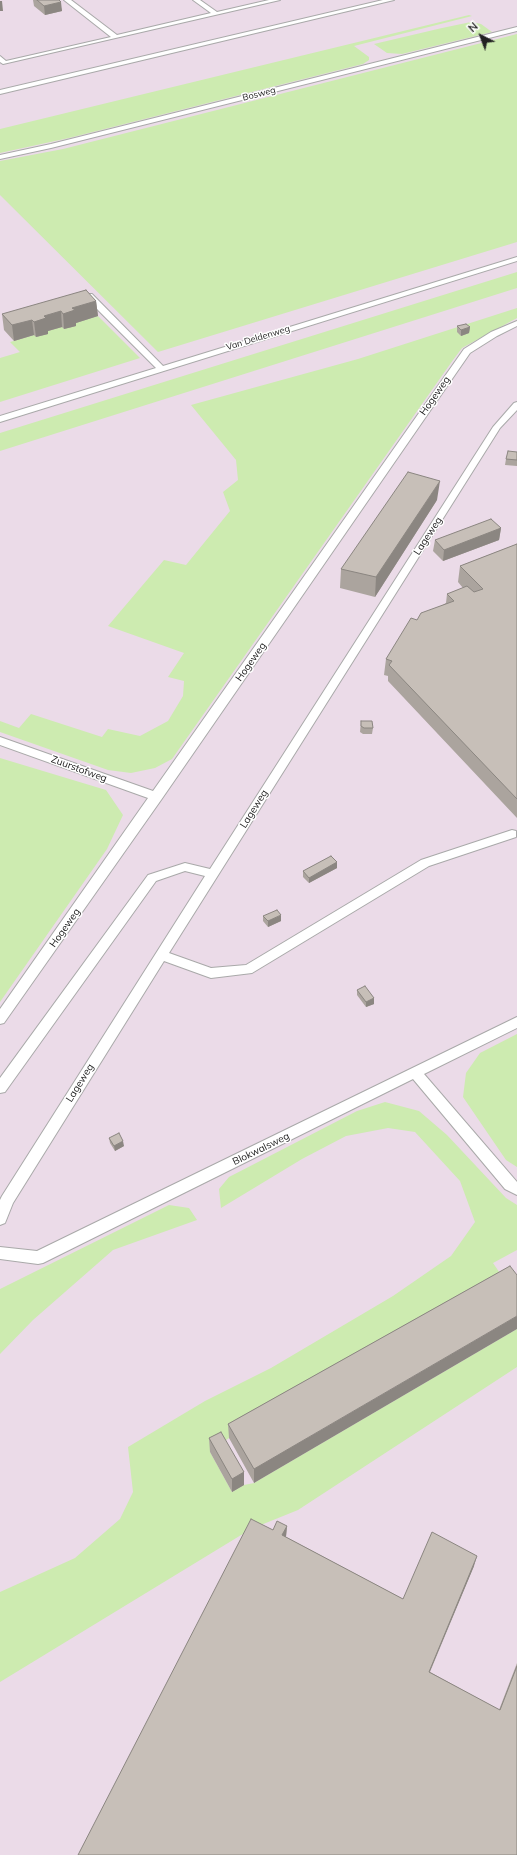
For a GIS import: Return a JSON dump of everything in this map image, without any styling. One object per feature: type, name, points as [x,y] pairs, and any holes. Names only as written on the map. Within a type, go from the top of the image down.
[{"type":"lane","points":[[67,0],[115,38]]},
{"type":"lane","points":[[196,0],[216,14]]},
{"type":"lane","points":[[0,58],[5,63],[277,0]]},
{"type":"lane","points":[[0,92],[391,0]]},
{"type":"lane","name":"Bosweg","points":[[0,157],[51,146],[517,29]]},
{"type":"lane","name":"Van Deldenweg","points":[[0,419],[517,259]]},
{"type":"lane","points":[[89,296],[162,368]]},
{"type":"lane","name":"Hogeweg","points":[[0,1019],[157,797],[467,351],[494,334],[517,323]]},
{"type":"lane","name":"Lageweg","points":[[0,1219],[7,1200],[161,955],[497,427],[517,405]]},
{"type":"lane","name":"Zuurstofweg","points":[[0,741],[157,797]]},
{"type":"lane","points":[[161,955],[211,973],[248,970],[425,863],[512,834]]},
{"type":"lane","points":[[0,1088],[152,878],[185,867],[213,874]]},
{"type":"lane","name":"Blokwalsweg","points":[[0,1253],[38,1258],[517,1022]]},
{"type":"lane","points":[[416,1073],[510,1185],[517,1189]]},
{"type":"shaded area","points":[[0,0],[517,0],[517,1855],[0,1855]]},
{"type":"green space","points":[[469,15],[472,16],[354,46],[369,57],[369,60],[363,64],[69,138],[0,153],[0,129]]},
{"type":"green space","points":[[471,22],[481,24],[492,32],[402,54],[387,53],[374,44],[442,28]]},
{"type":"green space","points":[[517,34],[517,242],[158,352],[0,195],[0,161],[63,149]]},
{"type":"green space","points":[[517,272],[517,288],[0,451],[0,433]]},
{"type":"green space","points":[[517,308],[517,318],[462,348],[172,759],[155,768],[131,773],[108,770],[0,732],[0,721],[19,728],[31,714],[102,737],[108,729],[140,736],[168,721],[183,696],[184,681],[168,677],[184,653],[108,626],[164,560],[186,565],[230,511],[223,492],[238,480],[236,460],[191,405],[358,359]]},
{"type":"green space","points":[[98,316],[140,358],[0,402],[0,358],[20,352],[10,342]]},
{"type":"green space","points":[[0,758],[106,790],[123,815],[107,849],[0,1002]]},
{"type":"green space","points":[[517,1034],[517,1167],[506,1160],[463,1097],[466,1073],[480,1053]]},
{"type":"green space","points":[[385,1102],[419,1111],[447,1135],[506,1198],[517,1205],[517,1250],[493,1263],[506,1282],[229,1438],[210,1452],[232,1492],[244,1485],[254,1483],[517,1329],[517,1367],[298,1510],[251,1529],[0,1682],[0,1592],[75,1558],[120,1519],[133,1492],[128,1447],[205,1401],[271,1368],[393,1296],[451,1256],[475,1222],[460,1181],[415,1132],[388,1128],[346,1136],[302,1159],[221,1208],[219,1189],[229,1177],[357,1111]]},
{"type":"green space","points":[[169,1205],[189,1208],[197,1220],[113,1250],[33,1320],[0,1354],[0,1289]]},
{"type":"building","points":[[37,0],[59,0],[61,2],[44,6]]},
{"type":"building","points":[[86,290],[96,301],[72,308],[75,310],[63,314],[61,311],[44,316],[46,318],[34,322],[32,320],[12,325],[2,314]]},
{"type":"building","points":[[466,324],[470,327],[461,330],[457,326]]},
{"type":"building","points":[[508,451],[517,452],[517,460],[506,459]]},
{"type":"building","points":[[408,472],[440,481],[376,577],[341,569]]},
{"type":"building","points":[[491,519],[501,528],[444,550],[435,540]]},
{"type":"building","points":[[517,544],[517,799],[389,665],[392,661],[386,659],[411,618],[417,620],[421,613],[454,601],[447,594],[467,586],[474,592],[483,589],[460,566]]},
{"type":"building","points":[[361,721],[372,721],[373,728],[364,728],[361,726]]},
{"type":"building","points":[[331,856],[337,862],[309,878],[303,871]]},
{"type":"building","points":[[277,910],[281,915],[268,921],[263,916]]},
{"type":"building","points":[[365,986],[374,998],[366,1002],[357,990]]},
{"type":"building","points":[[119,1133],[123,1141],[114,1146],[109,1138]]},
{"type":"building","points":[[510,1266],[517,1275],[517,1316],[254,1469],[228,1424]]},
{"type":"building","points":[[221,1432],[244,1472],[232,1479],[209,1438]]},
{"type":"building","points":[[251,1519],[273,1530],[277,1521],[287,1526],[282,1535],[403,1599],[432,1532],[477,1556],[429,1672],[500,1710],[517,1666],[517,1855],[78,1855]]}]
